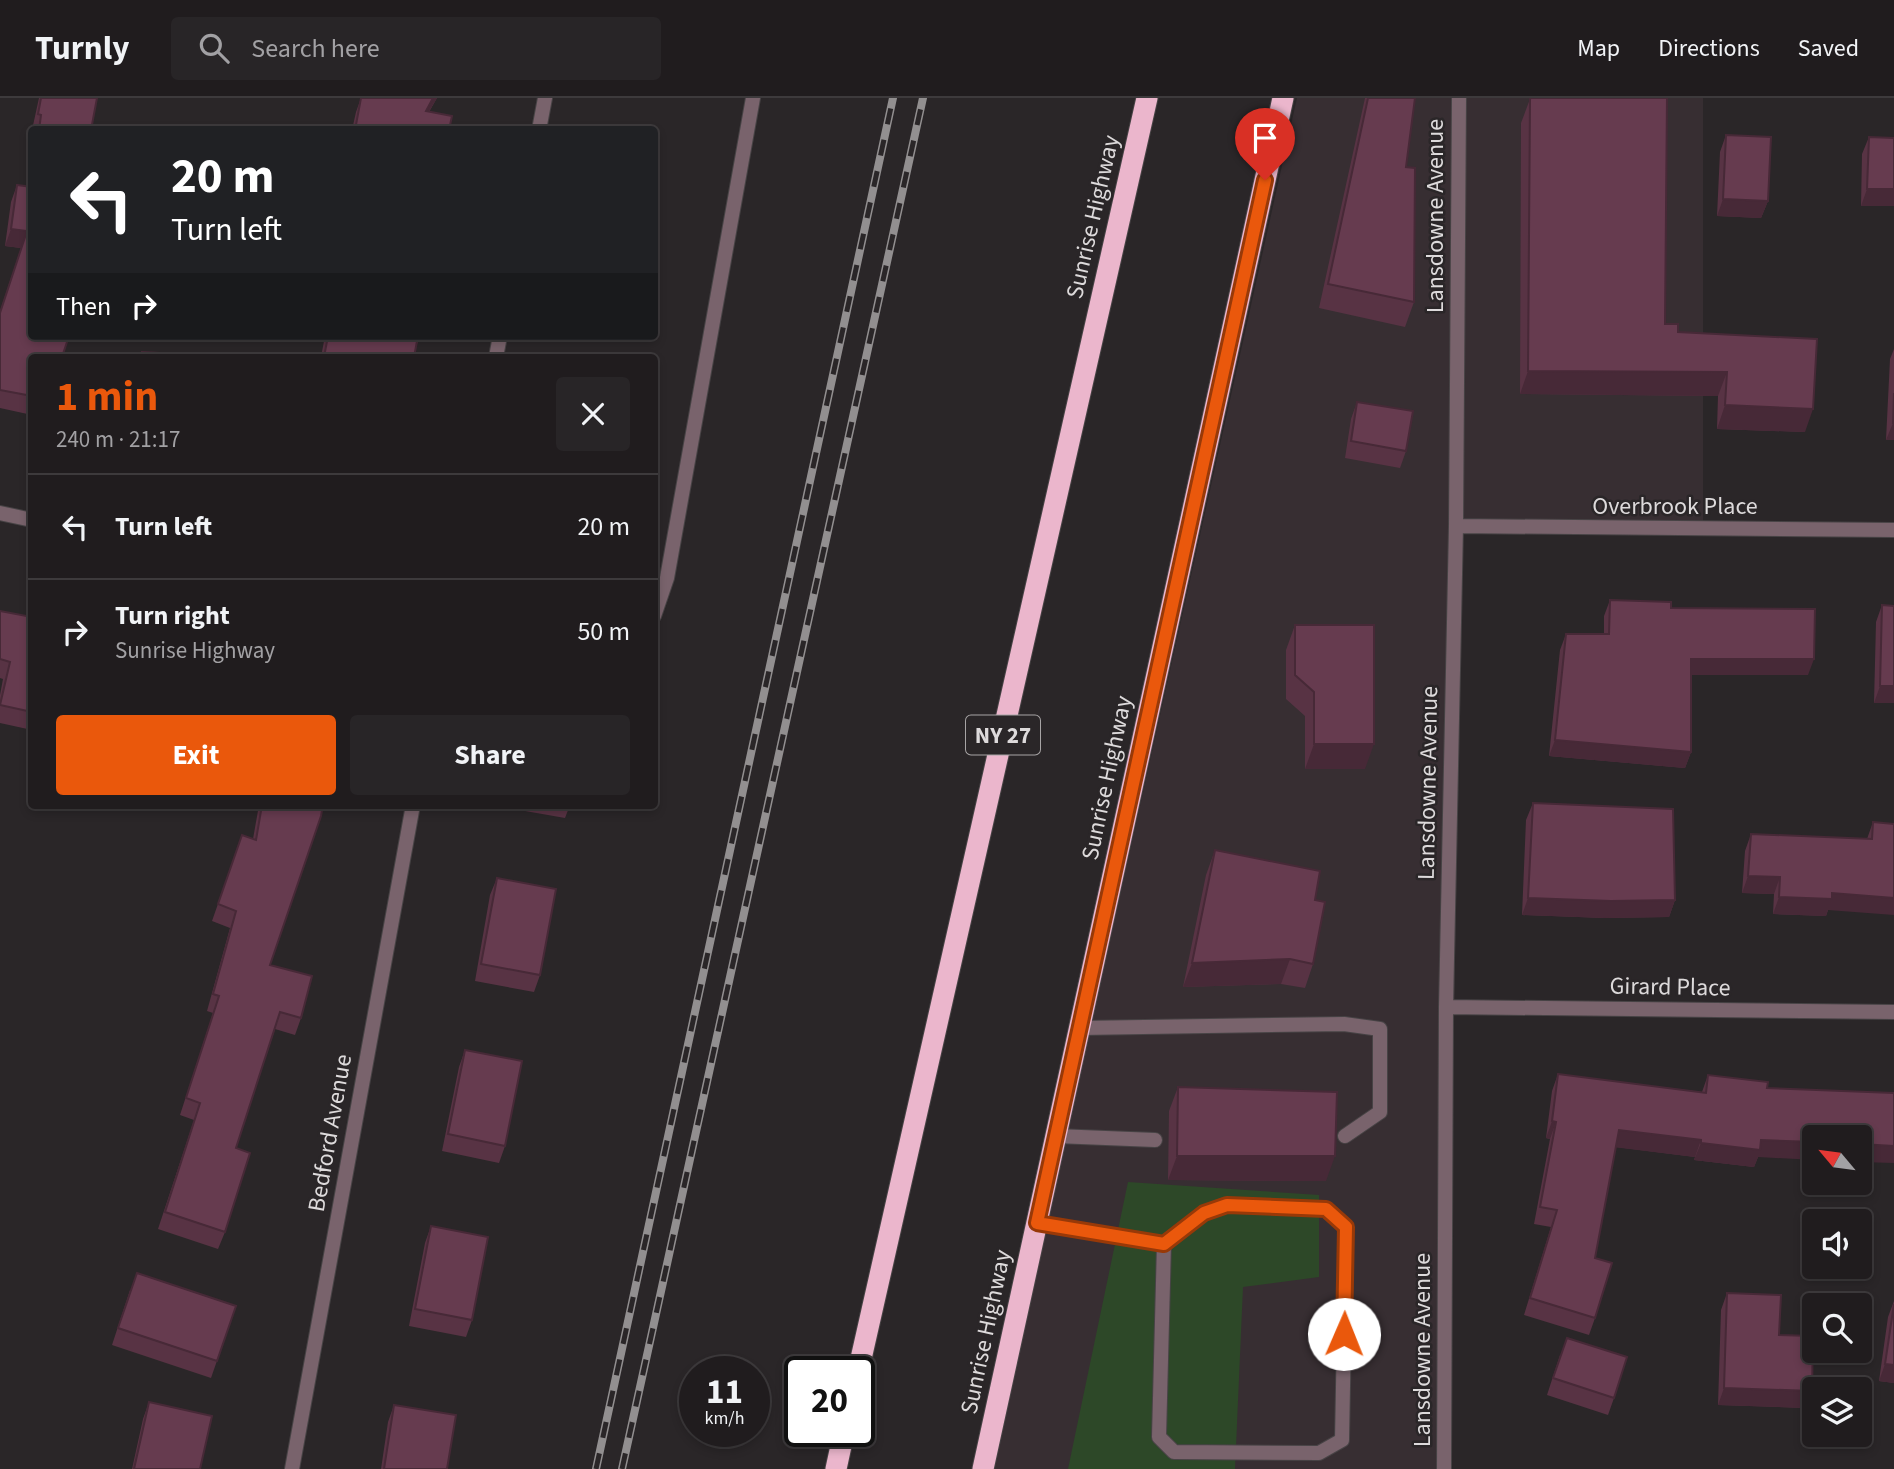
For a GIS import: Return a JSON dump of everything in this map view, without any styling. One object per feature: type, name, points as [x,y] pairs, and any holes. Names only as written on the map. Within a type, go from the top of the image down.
[{"type":"highway","name":"Sunrise Highway","points":[[862,1356],[1147,98]]},
{"type":"highway","name":"Sunrise Highway","points":[[983,1469],[1283,98]]},
{"type":"highway","points":[[836,1469],[841,1447]]},
{"type":"street","points":[[540,126],[545,98]]},
{"type":"street","points":[[658,604],[667,578],[753,98]]},
{"type":"street","name":"Lansdowne Avenue","points":[[1444,1469],[1446,1007],[1456,526],[1459,98]]},
{"type":"street","points":[[0,513],[28,519]]},
{"type":"street","name":"Overbrook Place","points":[[1456,526],[1894,530]]},
{"type":"street","name":"Bedford Avenue","points":[[292,1469],[412,809]]},
{"type":"street","name":"Girard Place","points":[[1446,1007],[1894,1012]]},
{"type":"street","points":[[1080,1028],[1344,1024],[1380,1029],[1380,1112],[1345,1136]]},
{"type":"street","points":[[1056,1136],[1155,1140]]},
{"type":"street","points":[[1037,1223],[1164,1244],[1204,1213],[1227,1205],[1326,1209],[1346,1227],[1342,1440],[1319,1453],[1174,1452],[1160,1437],[1164,1244]]},
{"type":"shaded area","points":[[1297,98],[1703,98],[1703,524],[1462,522],[1447,1469],[993,1469]]},
{"type":"green space","points":[[1128,1182],[1319,1195],[1319,1277],[1243,1287],[1235,1469],[1068,1469]]},
{"type":"building","points":[[41,98],[97,98],[92,126],[40,126],[41,115],[38,114]]},
{"type":"building","points":[[361,98],[433,98],[426,111],[452,116],[450,126],[356,126]]},
{"type":"building","points":[[1368,98],[1415,98],[1406,167],[1415,168],[1414,302],[1328,284]]},
{"type":"building","points":[[1531,98],[1667,98],[1665,324],[1678,324],[1678,332],[1817,339],[1813,409],[1725,405],[1727,372],[1528,371]]},
{"type":"building","points":[[1726,135],[1771,137],[1768,201],[1723,199]]},
{"type":"building","points":[[1869,137],[1894,138],[1894,189],[1867,189]]},
{"type":"building","points":[[17,185],[28,186],[28,340],[68,340],[63,354],[28,354],[28,395],[0,390],[0,313],[27,231],[11,229]]},
{"type":"building","points":[[327,340],[417,340],[415,354],[325,354]]},
{"type":"building","points":[[142,352],[178,354],[142,354]]},
{"type":"building","points":[[1357,402],[1413,411],[1406,451],[1351,441]]},
{"type":"building","points":[[1610,600],[1671,602],[1671,608],[1815,609],[1814,659],[1691,659],[1691,752],[1555,740],[1566,634],[1609,634]]},
{"type":"building","points":[[1882,605],[1894,606],[1894,686],[1880,686]]},
{"type":"building","points":[[0,611],[28,616],[28,711],[0,705],[10,662],[0,659]]},
{"type":"building","points":[[1295,625],[1374,625],[1374,744],[1314,744],[1314,692],[1295,675]]},
{"type":"building","points":[[1533,803],[1673,809],[1675,900],[1528,898]]},
{"type":"building","points":[[261,809],[322,809],[270,965],[312,976],[301,1018],[280,1012],[236,1148],[250,1153],[225,1232],[165,1212],[200,1103],[186,1098],[219,996],[213,994],[236,911],[218,904],[242,835],[256,840]]},
{"type":"building","points":[[1873,822],[1894,824],[1894,898],[1832,893],[1832,899],[1779,897],[1780,877],[1748,876],[1751,834],[1872,839]]},
{"type":"building","points":[[1215,850],[1320,871],[1315,900],[1325,902],[1313,964],[1290,959],[1192,963]]},
{"type":"building","points":[[497,878],[556,889],[540,975],[481,964]]},
{"type":"building","points":[[465,1050],[522,1061],[505,1146],[448,1134]]},
{"type":"building","points":[[1558,1074],[1706,1093],[1708,1075],[1768,1082],[1767,1088],[1894,1093],[1894,1146],[1872,1145],[1872,1125],[1802,1125],[1802,1142],[1761,1140],[1760,1150],[1619,1130],[1595,1258],[1612,1263],[1595,1318],[1530,1298],[1557,1210],[1540,1207],[1556,1122],[1552,1121]]},
{"type":"building","points":[[1178,1087],[1337,1092],[1335,1156],[1177,1156]]},
{"type":"building","points":[[431,1226],[488,1237],[472,1320],[415,1309]]},
{"type":"building","points":[[137,1273],[236,1306],[217,1361],[118,1328]]},
{"type":"building","points":[[1727,1293],[1781,1295],[1779,1335],[1802,1336],[1802,1363],[1813,1363],[1812,1377],[1802,1377],[1802,1391],[1724,1388]]},
{"type":"building","points":[[1894,1304],[1894,1365],[1885,1364]]},
{"type":"building","points":[[1567,1338],[1627,1357],[1614,1398],[1553,1378]]},
{"type":"building","points":[[149,1402],[212,1416],[200,1469],[134,1469]]},
{"type":"building","points":[[394,1405],[456,1415],[447,1469],[384,1469]]},
{"type":"railway","points":[[596,1469],[893,98]]},
{"type":"railway","points":[[622,1469],[923,98]]},
{"type":"route","points":[[1265,180],[1037,1223],[1164,1244],[1204,1213],[1227,1205],[1326,1209],[1346,1227],[1344,1334]]}]
